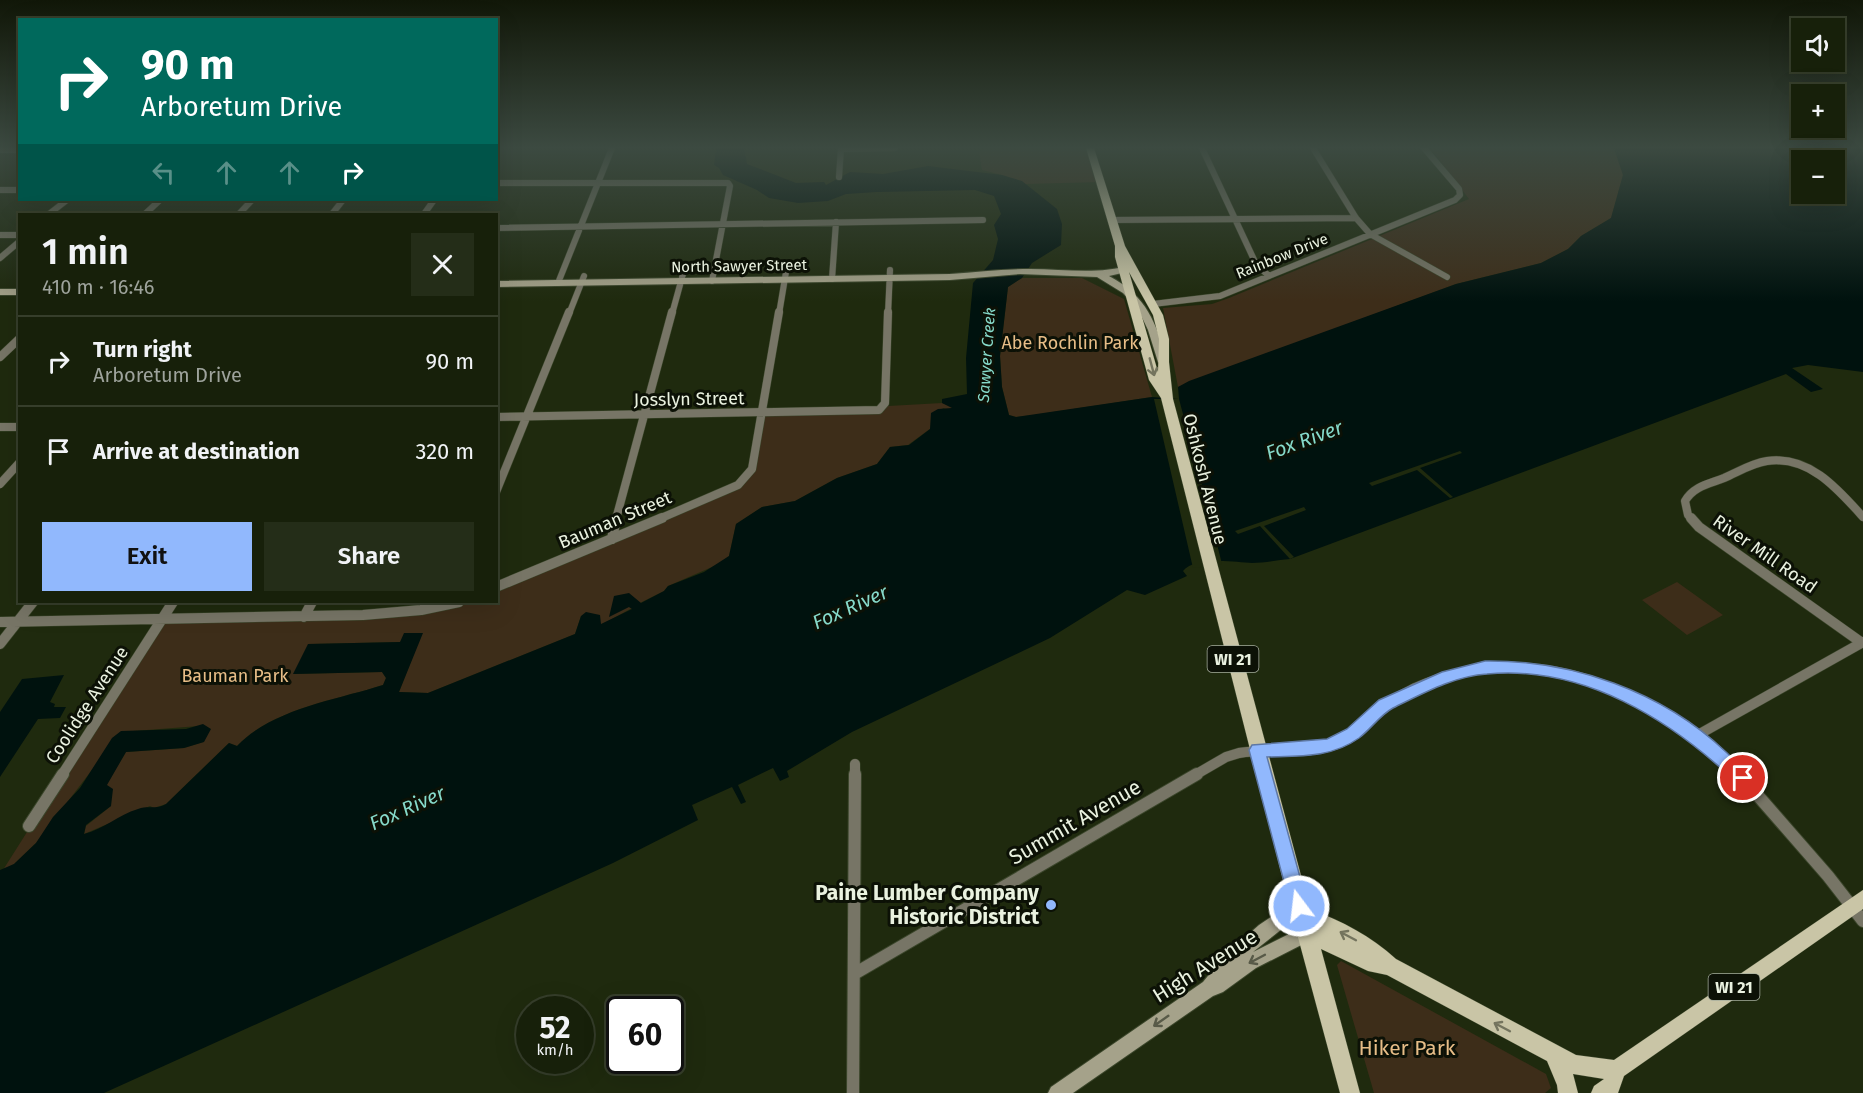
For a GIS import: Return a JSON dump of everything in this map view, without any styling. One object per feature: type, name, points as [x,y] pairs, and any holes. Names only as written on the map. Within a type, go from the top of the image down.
[{"type":"main road","name":"Oshkosh Avenue","points":[[1106,199],[1155,380],[1167,399]]},
{"type":"main road","name":"Oshkosh Avenue","points":[[1125,266],[1153,304],[1164,339],[1163,362],[1167,399],[1208,567],[1257,750]]},
{"type":"main road","name":"WI 21","points":[[1257,750],[1350,1093]]},
{"type":"main road","name":"WI 21","points":[[1601,1093],[1612,1085],[1616,1070],[1860,909]]},
{"type":"main road","points":[[1304,924],[1368,962],[1389,966],[1554,1055],[1586,1068],[1616,1070]]},
{"type":"main road","points":[[1554,1055],[1568,1085],[1568,1093]]},
{"type":"street","points":[[560,280],[591,199]]},
{"type":"street","points":[[713,277],[728,199]]},
{"type":"street","points":[[1226,199],[1256,264],[1269,276]]},
{"type":"street","points":[[1344,199],[1356,218],[1370,234],[1447,277]]},
{"type":"street","name":"Rainbow Drive","points":[[1153,304],[1220,296],[1456,199]]},
{"type":"street","points":[[50,213],[66,201]]},
{"type":"street","points":[[146,213],[159,201]]},
{"type":"street","points":[[240,213],[251,201]]},
{"type":"street","points":[[333,213],[342,201]]},
{"type":"street","points":[[1113,220],[1356,218]]},
{"type":"street","points":[[498,228],[983,220]]},
{"type":"street","points":[[833,275],[836,222]]},
{"type":"street","points":[[0,235],[18,235]]},
{"type":"street","points":[[0,258],[18,242]]},
{"type":"street","points":[[1073,271],[1125,266]]},
{"type":"street","name":"North Sawyer Street","points":[[498,284],[583,279],[890,274],[958,276],[982,273],[1073,271],[1095,273],[1125,266]]},
{"type":"street","points":[[1073,271],[1131,296],[1148,314],[1163,362]]},
{"type":"street","name":"North Sawyer Street","points":[[1095,273],[1131,296]]},
{"type":"street","name":"Josslyn Street","points":[[498,417],[881,409],[885,403],[890,274]]},
{"type":"street","points":[[763,413],[786,276]]},
{"type":"street","name":"North Sawyer Street","points":[[498,277],[560,280]]},
{"type":"street","points":[[612,539],[682,278]]},
{"type":"street","points":[[498,487],[583,279]]},
{"type":"street","points":[[0,285],[18,285]]},
{"type":"street","points":[[0,292],[18,292]]},
{"type":"street","points":[[0,357],[18,340]]},
{"type":"street","name":"Bauman Street","points":[[498,586],[708,499],[745,479],[752,469],[763,413]]},
{"type":"street","points":[[0,427],[18,427]]},
{"type":"street","name":"River Mill Road","points":[[1695,736],[1862,643],[1699,527],[1688,515],[1685,501],[1695,489],[1761,462],[1777,460],[1796,463],[1815,471],[1863,517]]},
{"type":"street","points":[[0,483],[18,464]]},
{"type":"street","points":[[0,644],[32,603]]},
{"type":"street","name":"Coolidge Avenue","points":[[28,826],[172,603]]},
{"type":"street","points":[[304,617],[311,603]]},
{"type":"street","points":[[0,622],[160,621],[403,613],[450,603]]},
{"type":"street","name":"Summit Avenue","points":[[854,974],[1226,757],[1257,750],[1315,749],[1330,746],[1353,733],[1377,710],[1402,696],[1457,674],[1502,667],[1557,672],[1605,686],[1654,709],[1695,736],[1746,782],[1860,909]]},
{"type":"street","points":[[853,1093],[855,764]]},
{"type":"street","points":[[1209,988],[1217,975],[1241,951],[1282,920],[1304,924]]},
{"type":"street","name":"High Avenue","points":[[1057,1093],[1209,988],[1217,986],[1304,924]]},
{"type":"green space","points":[[1469,199],[1616,199],[1611,218],[1581,236],[1568,249],[1541,263],[1456,284],[1178,387],[1163,308],[1212,304]]},
{"type":"green space","name":"Abe Rochlin Park","points":[[1022,278],[1082,278],[1124,299],[1152,397],[1034,415],[1016,417],[1009,415],[1002,387],[1000,356],[1008,287]]},
{"type":"green space","name":"Bauman Park","points":[[942,403],[953,407],[948,410],[943,408],[930,429],[908,445],[890,447],[877,464],[837,478],[795,501],[762,507],[736,524],[729,556],[719,564],[668,586],[664,591],[640,603],[636,600],[629,607],[632,608],[601,625],[581,616],[575,634],[428,693],[399,692],[422,633],[400,642],[309,644],[294,674],[382,672],[386,678],[383,685],[286,714],[251,733],[237,746],[229,743],[166,804],[154,808],[150,806],[84,834],[86,826],[111,806],[106,785],[126,752],[184,748],[203,742],[199,726],[121,732],[36,843],[14,864],[3,870],[160,622],[304,617],[449,603],[498,603],[498,587],[708,499],[749,475],[763,413]]},
{"type":"green space","points":[[1677,582],[1723,615],[1687,635],[1642,600]]},
{"type":"green space","name":"Hiker Park","points":[[1341,961],[1546,1074],[1551,1088],[1545,1093],[1374,1093],[1337,965]]},
{"type":"water","points":[[775,199],[833,199],[798,203]]},
{"type":"water","points":[[995,199],[1045,199],[1057,209],[1062,224],[1061,245],[1032,263],[1022,278],[1008,287],[1000,356],[1002,387],[1009,415],[1016,417],[1152,397],[1179,399],[1178,387],[1189,381],[1456,284],[1541,263],[1568,249],[1581,236],[1611,218],[1616,199],[1791,199],[1791,204],[1845,204],[1845,199],[1863,199],[1863,372],[1808,365],[1792,368],[1823,389],[1811,392],[1786,374],[1290,559],[1257,563],[1216,561],[1196,563],[1183,571],[1187,576],[1145,595],[1127,590],[1050,638],[852,732],[787,771],[789,777],[780,781],[773,768],[738,785],[746,802],[741,804],[732,787],[692,805],[698,820],[613,863],[104,1093],[0,1093],[0,870],[14,864],[36,843],[53,817],[80,788],[112,738],[121,731],[186,729],[203,724],[211,729],[204,742],[184,748],[126,752],[107,785],[113,789],[111,806],[86,825],[84,834],[131,812],[166,804],[229,743],[237,746],[251,733],[286,714],[383,685],[386,678],[382,672],[293,674],[308,644],[400,642],[404,633],[423,633],[399,692],[428,693],[575,634],[581,616],[586,612],[600,615],[601,624],[632,609],[629,607],[609,617],[614,596],[629,593],[641,603],[664,591],[668,586],[704,572],[729,556],[736,524],[762,507],[795,501],[837,478],[877,464],[890,447],[909,445],[930,429],[931,413],[938,409],[952,408],[942,403],[942,399],[967,394],[966,358],[973,283],[993,260],[998,239],[994,225],[1001,214]]},
{"type":"water","points":[[64,675],[50,702],[55,704],[54,707],[66,707],[60,718],[38,719],[0,777],[0,712],[22,679]]},
{"type":"pier","points":[[1154,399],[1179,399],[1192,448],[1200,448],[1202,456],[1195,457],[1222,564],[1193,568]]},
{"type":"pier","points":[[1460,451],[1462,453],[1420,468],[1453,497],[1450,498],[1417,470],[1372,486],[1369,483]]},
{"type":"pier","points":[[1304,507],[1306,510],[1264,526],[1294,557],[1290,559],[1260,526],[1238,534],[1235,531]]},
{"type":"place","name":"Paine Lumber Company Historic District","points":[[1051,905]]},
{"type":"route","points":[[1299,906],[1257,750],[1315,749],[1330,746],[1353,733],[1385,705],[1448,676],[1485,668],[1519,667],[1581,677],[1629,696],[1674,721],[1707,744],[1743,778]]},
{"type":"water label","name":"Sawyer Creek","points":[[986,355]]},
{"type":"water label","name":"Fox River","points":[[1304,440]]},
{"type":"water label","name":"Fox River","points":[[850,607]]},
{"type":"water label","name":"Fox River","points":[[407,808]]}]
